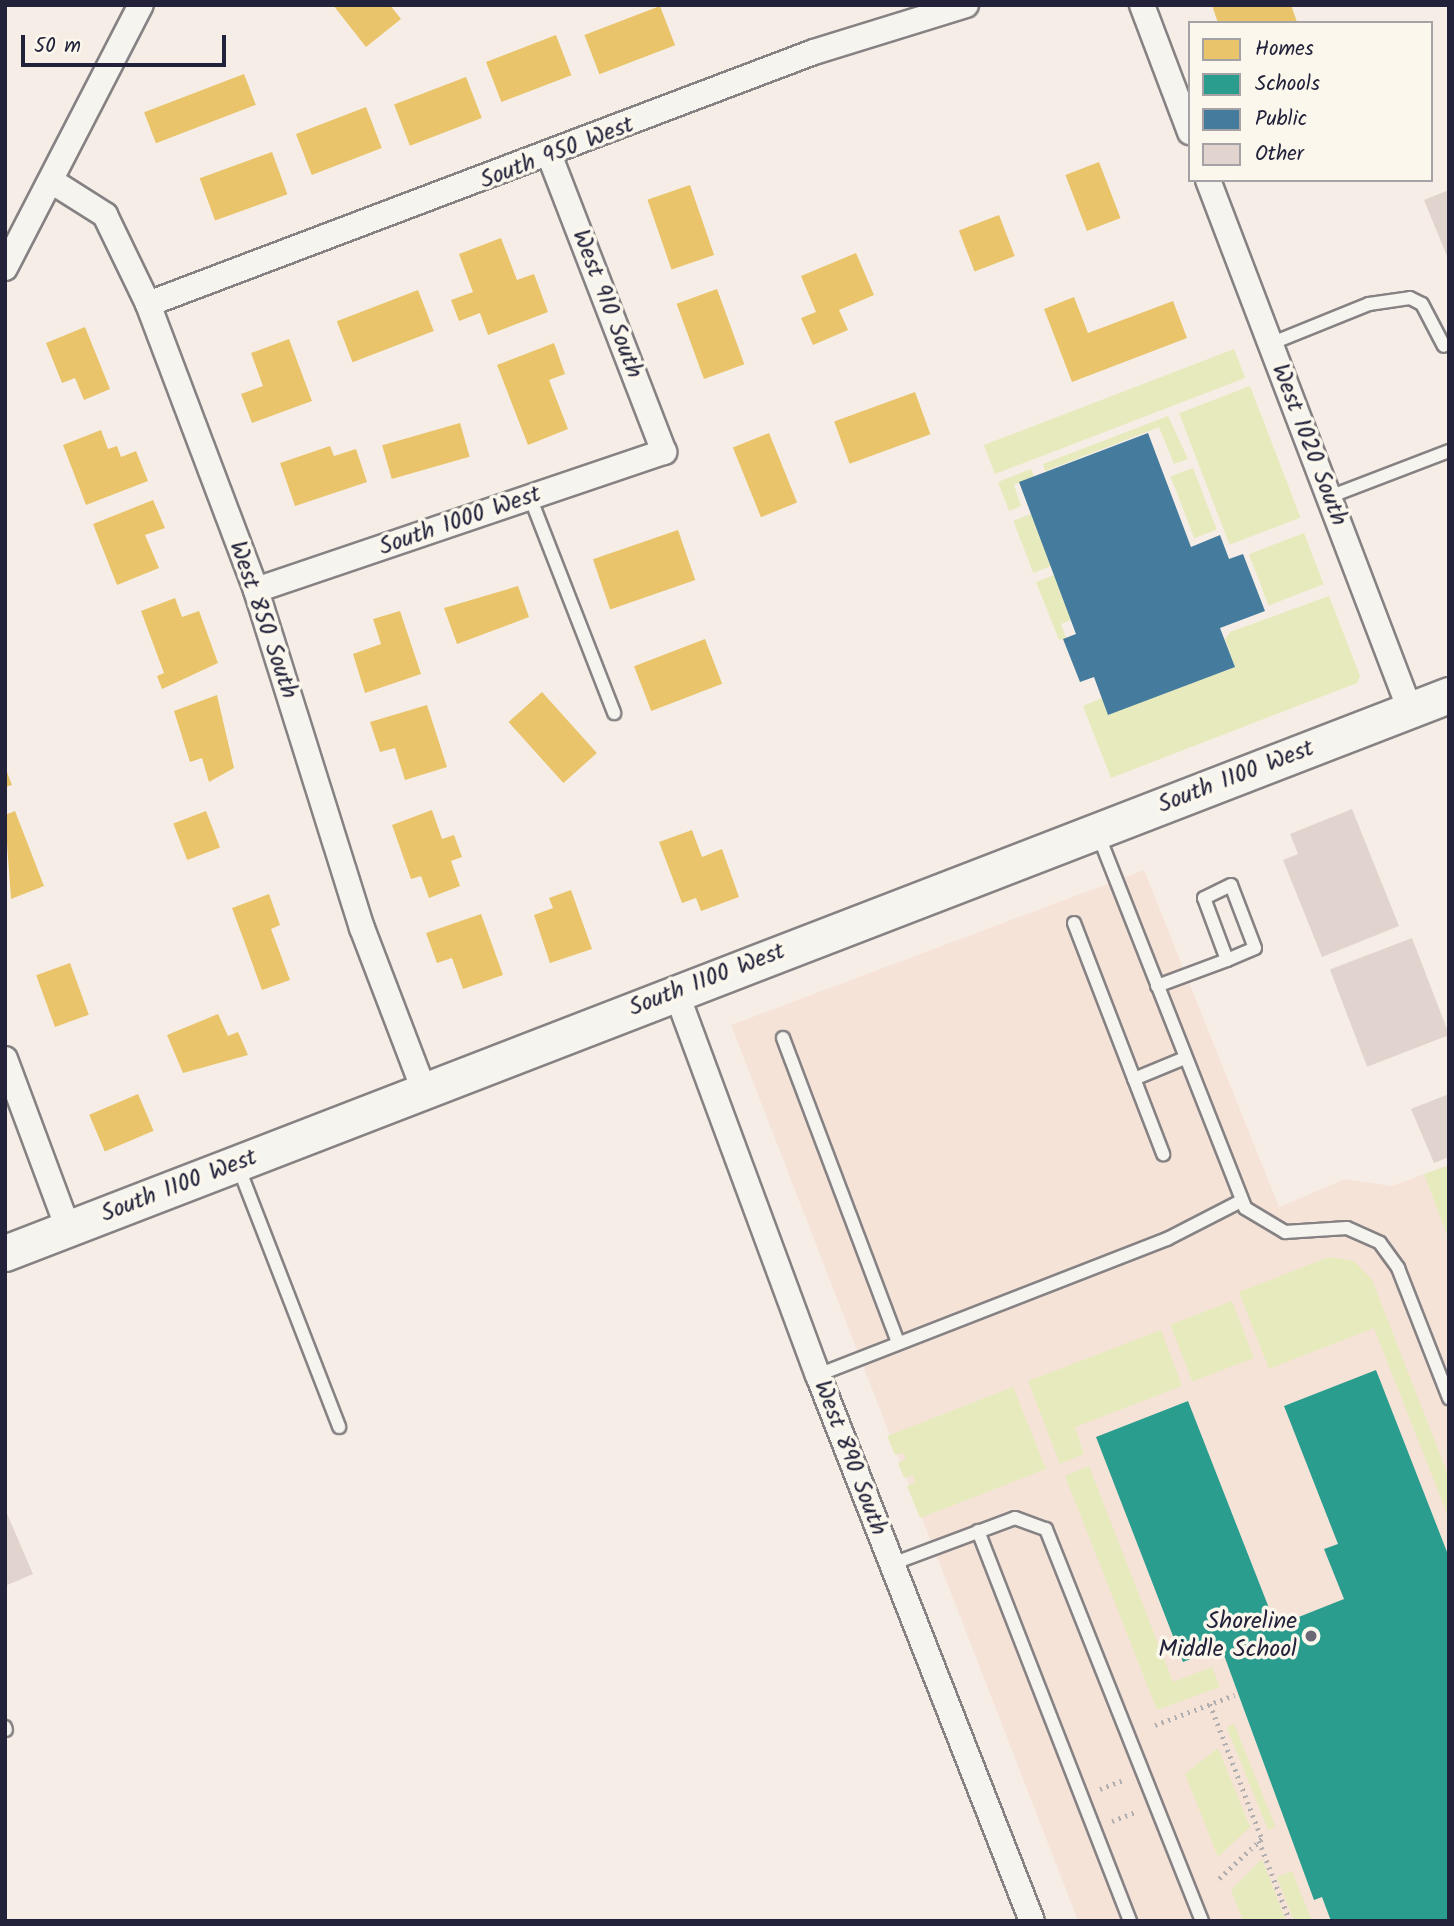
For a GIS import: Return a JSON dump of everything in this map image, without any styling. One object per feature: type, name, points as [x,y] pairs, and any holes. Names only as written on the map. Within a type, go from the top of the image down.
[{"type":"street","points":[[5,268],[53,182],[141,5]]},
{"type":"street","name":"South 950 West","points":[[148,304],[550,156],[814,52],[966,5]]},
{"type":"street","points":[[1142,5],[1188,127]]},
{"type":"street","name":"West 910 South","points":[[550,156],[664,452]]},
{"type":"street","name":"West 850 South","points":[[53,182],[104,215],[148,304],[256,590],[362,928],[424,1090]]},
{"type":"street","name":"West 1020 South","points":[[1209,182],[1410,709]]},
{"type":"street","name":"South 1000 West","points":[[256,590],[664,452]]},
{"type":"street","name":"South 1100 West","points":[[5,1253],[1449,695]]},
{"type":"street","name":"West 890 South","points":[[677,992],[818,1375],[1032,1921]]},
{"type":"street","points":[[5,1059],[68,1228]]},
{"type":"lane","points":[[1270,344],[1369,304],[1410,298],[1422,304],[1444,346]]},
{"type":"lane","points":[[1329,497],[1449,451]]},
{"type":"lane","points":[[530,498],[614,713]]},
{"type":"lane","points":[[1096,831],[1241,1201],[1285,1232],[1347,1228],[1380,1243],[1395,1262],[1449,1398]]},
{"type":"lane","points":[[1157,986],[1227,960],[1255,948],[1231,885],[1204,898],[1227,960]]},
{"type":"lane","points":[[1074,923],[1163,1154]]},
{"type":"lane","points":[[783,1038],[898,1342]]},
{"type":"lane","points":[[1134,1079],[1185,1058]]},
{"type":"lane","points":[[237,1163],[339,1427]]},
{"type":"lane","points":[[818,1375],[1167,1239],[1241,1201]]},
{"type":"lane","points":[[892,1564],[978,1531],[1027,1518],[1054,1540],[1202,1921]]},
{"type":"lane","points":[[978,1531],[1130,1921]]},
{"type":"path","points":[[1155,1725],[1234,1695]]},
{"type":"path","points":[[1210,1704],[1290,1921]]},
{"type":"path","points":[[1099,1790],[1123,1780]]},
{"type":"path","points":[[1111,1821],[1135,1812]]},
{"type":"path","points":[[1216,1882],[1259,1841]]},
{"type":"shaded area","points":[[1144,870],[1279,1207],[1345,1179],[1392,1186],[1424,1174],[1449,1239],[1449,1921],[1078,1921],[731,1025]]},
{"type":"green space","points":[[1234,349],[1245,378],[995,474],[984,445]]},
{"type":"green space","points":[[1250,386],[1301,518],[1230,545],[1179,413]]},
{"type":"green space","points":[[1168,416],[1188,459],[1174,464],[1159,427],[1045,471],[1043,464]]},
{"type":"green space","points":[[1193,468],[1217,530],[1194,538],[1171,477]]},
{"type":"green space","points":[[1031,469],[1034,476],[1014,485],[1021,506],[1009,511],[998,482]]},
{"type":"green space","points":[[1031,514],[1051,566],[1033,573],[1013,521]]},
{"type":"green space","points":[[1304,533],[1324,584],[1269,605],[1249,554]]},
{"type":"green space","points":[[1054,575],[1071,620],[1061,624],[1066,638],[1059,640],[1036,582]]},
{"type":"green space","points":[[1329,596],[1360,676],[1357,683],[1111,778],[1083,706],[1102,698],[1108,714],[1235,667],[1225,639],[1230,632]]},
{"type":"green space","points":[[1449,1165],[1449,1240],[1424,1174]]},
{"type":"green space","points":[[1329,1257],[1354,1261],[1372,1280],[1449,1477],[1449,1519],[1374,1328],[1269,1369],[1239,1292]]},
{"type":"green space","points":[[1232,1301],[1254,1358],[1192,1382],[1170,1325]]},
{"type":"green space","points":[[1161,1330],[1182,1386],[1075,1427],[1084,1454],[1060,1464],[1028,1381]]},
{"type":"green space","points":[[1013,1387],[1046,1469],[920,1518],[907,1486],[915,1482],[913,1475],[904,1478],[898,1463],[906,1459],[903,1453],[895,1455],[887,1436]]},
{"type":"green space","points":[[1089,1466],[1173,1682],[1212,1667],[1220,1687],[1157,1710],[1065,1476]]},
{"type":"green space","points":[[1234,1724],[1276,1827],[1268,1830],[1227,1727]]},
{"type":"green space","points":[[1218,1748],[1250,1827],[1218,1857],[1185,1774]]},
{"type":"green space","points":[[1262,1859],[1286,1921],[1243,1921],[1231,1890]]},
{"type":"green space","points":[[1292,1871],[1312,1921],[1294,1921],[1277,1877]]},
{"type":"building: Homes","points":[[333,5],[390,5],[401,19],[366,47]]},
{"type":"building: Homes","points":[[1212,5],[1291,5],[1297,21],[1217,21]]},
{"type":"building: Homes","points":[[660,6],[675,45],[599,74],[584,35]]},
{"type":"building: Homes","points":[[556,35],[571,75],[501,102],[486,62]]},
{"type":"building: Homes","points":[[244,74],[256,105],[156,143],[144,112]]},
{"type":"building: Homes","points":[[466,77],[482,118],[410,146],[394,105]]},
{"type":"building: Homes","points":[[366,107],[382,148],[312,175],[296,134]]},
{"type":"building: Homes","points":[[272,152],[287,194],[215,221],[200,178]]},
{"type":"building: Homes","points":[[1099,162],[1121,218],[1087,231],[1065,175]]},
{"type":"building: Homes","points":[[690,185],[714,255],[672,270],[647,200]]},
{"type":"building: Homes","points":[[999,215],[1015,256],[975,271],[959,230]]},
{"type":"building: Homes","points":[[501,238],[517,280],[534,274],[548,312],[488,335],[480,313],[459,321],[451,300],[473,292],[459,254]]},
{"type":"building: Homes","points":[[856,253],[874,295],[839,310],[848,330],[813,345],[801,318],[816,312],[801,276]]},
{"type":"building: Homes","points":[[717,289],[744,364],[704,379],[677,304]]},
{"type":"building: Homes","points":[[418,290],[434,331],[353,362],[337,321]]},
{"type":"building: Homes","points":[[1074,297],[1088,333],[1173,301],[1187,338],[1072,382],[1044,309]]},
{"type":"building: Homes","points":[[85,327],[110,389],[84,400],[75,378],[62,383],[46,343]]},
{"type":"building: Homes","points":[[289,339],[312,401],[252,423],[241,394],[263,386],[251,353]]},
{"type":"building: Homes","points":[[554,343],[565,374],[549,380],[568,429],[528,445],[497,365]]},
{"type":"building: Homes","points":[[915,392],[930,434],[850,464],[834,421]]},
{"type":"building: Homes","points":[[460,423],[470,457],[392,479],[382,445]]},
{"type":"building: Homes","points":[[101,430],[108,449],[117,446],[121,457],[136,451],[148,481],[86,505],[63,445]]},
{"type":"building: Homes","points":[[769,433],[797,503],[761,517],[733,448]]},
{"type":"building: Homes","points":[[330,446],[334,456],[356,449],[367,482],[295,506],[280,463]]},
{"type":"building: Homes","points":[[153,500],[165,528],[145,535],[159,568],[117,585],[93,524]]},
{"type":"building: Homes","points":[[678,530],[695,580],[610,609],[593,559]]},
{"type":"building: Homes","points":[[518,586],[529,617],[457,644],[444,608]]},
{"type":"building: Homes","points":[[175,598],[182,617],[199,611],[218,663],[162,689],[157,676],[164,673],[141,611]]},
{"type":"building: Homes","points":[[400,611],[421,674],[365,693],[353,654],[381,644],[373,619]]},
{"type":"building: Homes","points":[[705,639],[722,684],[651,711],[634,666]]},
{"type":"building: Homes","points":[[542,692],[597,753],[563,783],[509,722]]},
{"type":"building: Homes","points":[[217,695],[234,768],[209,782],[202,758],[190,762],[174,711]]},
{"type":"building: Homes","points":[[427,705],[447,767],[405,780],[395,748],[380,752],[370,722]]},
{"type":"building: Homes","points":[[5,767],[12,785],[5,787]]},
{"type":"building: Homes","points":[[432,810],[442,839],[454,835],[462,857],[451,861],[460,886],[429,898],[421,876],[411,879],[392,825]]},
{"type":"building: Homes","points":[[15,811],[44,886],[11,899],[5,815]]},
{"type":"building: Homes","points":[[206,811],[220,847],[187,860],[173,824]]},
{"type":"building: Homes","points":[[692,830],[702,857],[722,849],[739,897],[701,911],[696,898],[682,903],[659,842]]},
{"type":"building: Homes","points":[[571,890],[592,949],[550,963],[534,915],[553,908],[549,898]]},
{"type":"building: Homes","points":[[269,894],[280,925],[271,929],[290,980],[262,990],[232,908]]},
{"type":"building: Homes","points":[[481,914],[503,975],[463,989],[452,958],[437,963],[426,933]]},
{"type":"building: Homes","points":[[70,963],[89,1015],[55,1027],[36,975]]},
{"type":"building: Homes","points":[[218,1014],[228,1036],[238,1032],[248,1055],[183,1073],[167,1035]]},
{"type":"building: Homes","points":[[138,1094],[154,1131],[105,1152],[89,1115]]},
{"type":"building: Schools","name":"Shoreline Middle School","points":[[1376,1370],[1449,1557],[1449,1921],[1331,1921],[1322,1897],[1314,1900],[1221,1647],[1183,1662],[1096,1437],[1188,1401],[1276,1626],[1344,1599],[1324,1549],[1338,1544],[1284,1406]]},
{"type":"building: Public","points":[[1148,433],[1191,547],[1220,535],[1229,559],[1243,554],[1265,611],[1220,628],[1235,667],[1108,715],[1094,677],[1080,682],[1063,639],[1076,634],[1019,482]]},
{"type":"building: Other","points":[[1449,190],[1449,261],[1424,200]]},
{"type":"building: Other","points":[[1352,809],[1399,926],[1322,957],[1283,860],[1298,854],[1290,834]]},
{"type":"building: Other","points":[[1412,938],[1449,1035],[1367,1067],[1330,970]]},
{"type":"building: Other","points":[[1449,1094],[1449,1157],[1434,1163],[1411,1109]]},
{"type":"building: Other","points":[[5,1509],[33,1574],[5,1586]]},
{"type":"place","name":"Shoreline Middle School","points":[[1311,1636]]}]
